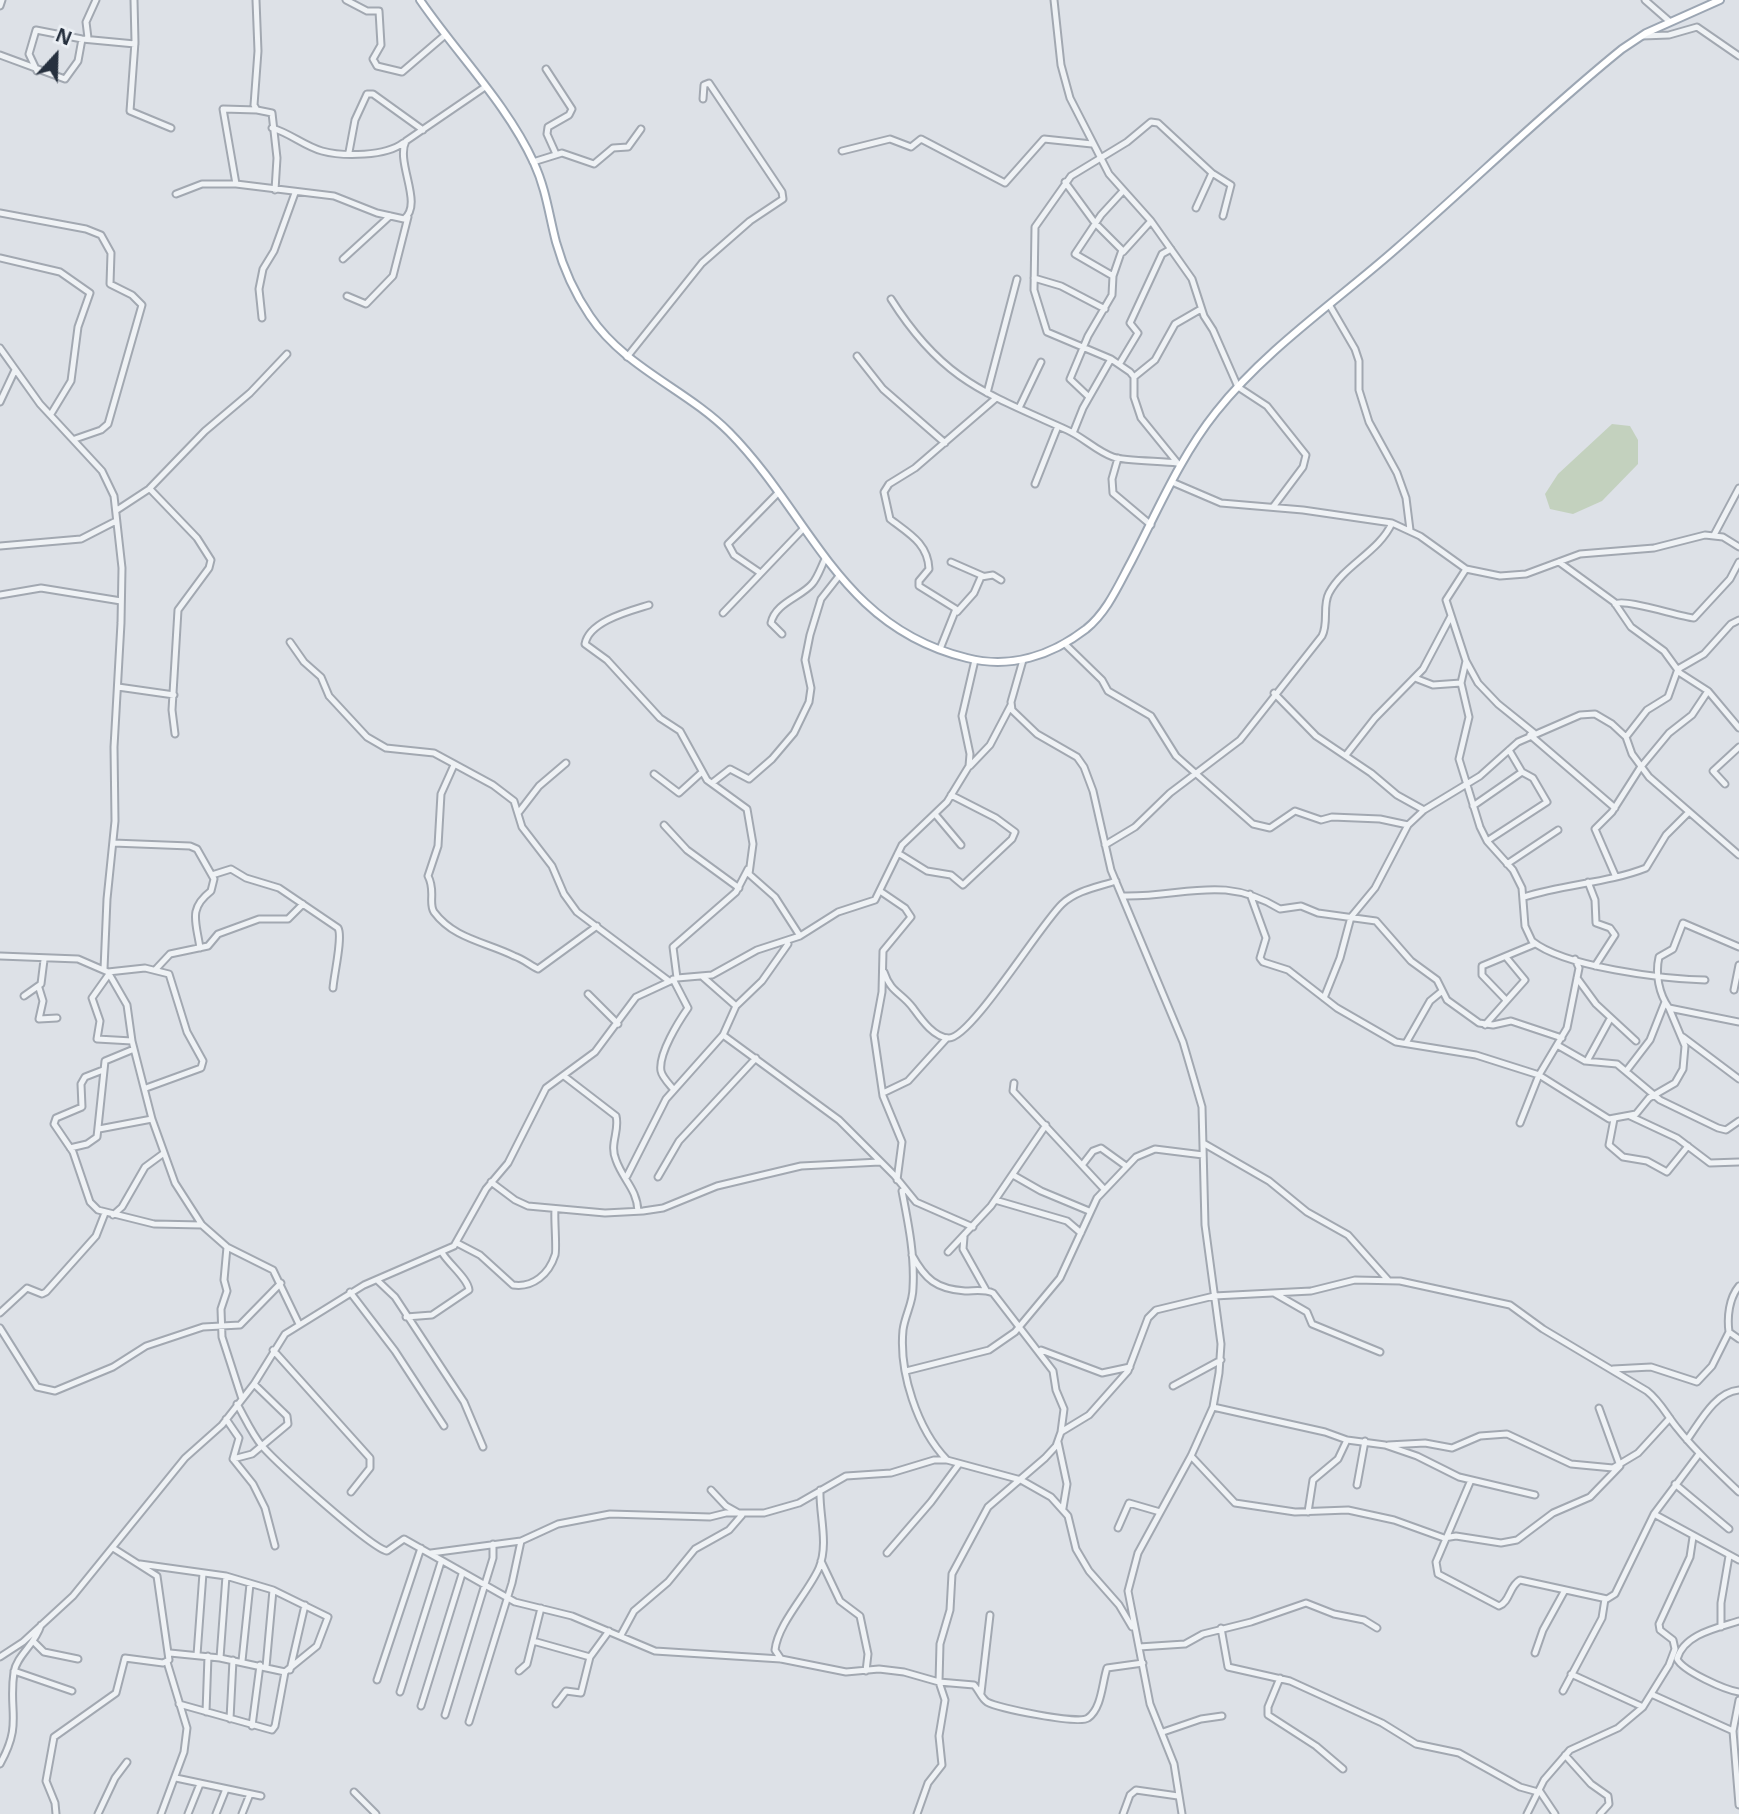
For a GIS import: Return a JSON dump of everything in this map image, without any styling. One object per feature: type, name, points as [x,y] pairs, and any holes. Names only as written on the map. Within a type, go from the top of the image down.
[{"type":"main road","points":[[420,0],[516,130],[533,162],[567,273],[590,316],[627,357],[724,428],[839,576],[884,621],[940,649],[975,660],[1023,660],[1065,644],[1102,614],[1151,524],[1178,464],[1214,414],[1238,387],[1595,71],[1642,36],[1669,21],[1720,0]]},
{"type":"street","points":[[0,6],[2,0]]},
{"type":"street","points":[[0,55],[37,71],[65,79],[79,61],[86,22],[96,0]]},
{"type":"street","points":[[134,0],[135,44],[130,111],[171,128]]},
{"type":"street","points":[[256,0],[258,51],[254,105],[257,110]]},
{"type":"street","points":[[346,0],[367,11],[379,11],[381,45],[373,59],[377,66],[402,72],[444,36]]},
{"type":"street","points":[[1054,0],[1064,76],[1070,98],[1092,144],[1111,178],[1151,221],[1192,279],[1201,309],[1238,387],[1267,406],[1306,455],[1303,467],[1273,506]]},
{"type":"street","points":[[1644,0],[1669,21]]},
{"type":"street","points":[[1642,36],[1669,35],[1697,27],[1739,56]]},
{"type":"street","points":[[37,71],[29,48],[36,30],[135,44]]},
{"type":"street","points":[[546,69],[572,109],[569,115],[548,127],[556,154]]},
{"type":"street","points":[[627,357],[702,263],[750,221],[783,199],[782,191],[709,83],[704,85],[703,99]]},
{"type":"street","points":[[272,128],[292,134],[322,151],[388,152],[485,88]]},
{"type":"street","points":[[349,152],[355,120],[367,94],[373,94],[414,127],[423,130]]},
{"type":"street","points":[[236,184],[223,109],[257,110],[272,113],[277,158],[275,190]]},
{"type":"street","points":[[1135,377],[1120,363],[1049,334],[1034,290],[1034,229],[1065,183],[1080,169],[1101,159],[1155,122],[1212,173],[1232,187],[1223,216]]},
{"type":"street","points":[[533,162],[556,154],[570,154],[594,164],[612,148],[628,147],[641,129]]},
{"type":"street","points":[[842,151],[890,139],[911,147],[922,139],[1005,183],[1044,139],[1092,144]]},
{"type":"street","points":[[348,296],[366,304],[393,276],[408,217],[410,184],[401,156],[406,141]]},
{"type":"street","points":[[1196,208],[1212,173]]},
{"type":"street","points":[[1065,183],[1095,223],[1123,252]]},
{"type":"street","points":[[176,194],[202,184],[236,184],[334,196],[390,216],[408,217]]},
{"type":"street","points":[[1113,276],[1075,255],[1095,223],[1124,191]]},
{"type":"street","points":[[262,318],[258,289],[263,269],[274,251],[295,193]]},
{"type":"street","points":[[0,213],[86,229],[101,236],[110,253],[110,284],[132,295],[142,305],[108,424],[101,430],[75,439]]},
{"type":"street","points":[[344,259],[390,216]]},
{"type":"street","points":[[1089,397],[1070,379],[1083,346],[1112,295],[1113,276],[1123,252],[1151,221]]},
{"type":"street","points":[[1120,363],[1138,333],[1130,323],[1162,254],[1171,249]]},
{"type":"street","points":[[0,258],[60,272],[90,293],[78,327],[71,382],[51,414]]},
{"type":"street","points":[[1034,278],[1061,286],[1105,309]]},
{"type":"street","points":[[987,393],[1017,279]]},
{"type":"street","points":[[891,299],[929,351],[953,373],[995,399],[1073,433],[1118,458],[1178,464]]},
{"type":"street","points":[[1330,306],[1355,349],[1359,361],[1359,390],[1369,422],[1397,473],[1406,498],[1410,530]]},
{"type":"street","points":[[1178,464],[1141,418],[1134,397],[1135,377],[1155,360],[1175,324],[1201,309]]},
{"type":"street","points":[[0,348],[51,414],[102,471],[114,496],[117,510],[122,568],[113,843],[107,899],[107,972],[92,998],[100,1021],[97,1039],[132,1041]]},
{"type":"street","points":[[117,510],[150,489],[205,431],[250,393],[287,355]]},
{"type":"street","points":[[857,356],[883,389],[945,443]]},
{"type":"street","points":[[1073,433],[1089,397],[1111,359]]},
{"type":"street","points":[[1020,408],[1041,362]]},
{"type":"street","points":[[0,402],[15,370]]},
{"type":"street","points":[[957,612],[955,607],[919,586],[919,581],[929,569],[925,549],[909,532],[890,519],[885,498],[889,484],[915,468],[995,399]]},
{"type":"street","points":[[1035,484],[1058,426]]},
{"type":"street","points":[[1118,458],[1111,479],[1113,493],[1151,524]]},
{"type":"street","points":[[1172,482],[1221,503],[1273,506],[1392,523],[1410,530],[1466,569],[1517,576],[1580,554],[1654,548],[1714,535],[1739,547]]},
{"type":"street","points":[[1714,535],[1739,488]]},
{"type":"street","points":[[150,489],[197,538],[211,560],[209,568],[178,610],[174,695],[176,734]]},
{"type":"street","points":[[759,572],[734,555],[728,544],[777,494]]},
{"type":"street","points":[[0,546],[89,537],[116,521]]},
{"type":"street","points":[[1105,845],[1135,827],[1240,740],[1274,692],[1301,664],[1325,629],[1329,593],[1386,535],[1392,523]]},
{"type":"street","points":[[723,613],[759,572],[803,529]]},
{"type":"street","points":[[782,634],[771,623],[773,616],[793,596],[811,585],[825,559]]},
{"type":"street","points":[[951,562],[983,576],[993,575],[1001,580]]},
{"type":"street","points":[[1559,562],[1615,604],[1631,627],[1664,651],[1678,669],[1708,691],[1739,728]]},
{"type":"street","points":[[1615,604],[1623,600],[1663,613],[1694,618],[1730,579],[1739,562]]},
{"type":"street","points":[[1466,569],[1447,598],[1466,661],[1486,692],[1615,808]]},
{"type":"street","points":[[712,783],[730,769],[749,779],[768,763],[794,733],[810,699],[805,660],[810,635],[821,599],[839,576]]},
{"type":"street","points":[[940,649],[957,612],[974,593],[983,576]]},
{"type":"street","points":[[0,595],[41,588],[121,601]]},
{"type":"street","points":[[649,605],[616,616],[601,625],[584,642],[607,660],[660,718],[680,731],[701,773],[749,813],[753,848],[748,869],[739,888],[673,947],[673,979]]},
{"type":"street","points":[[1346,755],[1375,718],[1415,678],[1451,616]]},
{"type":"street","points":[[1626,737],[1647,710],[1668,697],[1678,669],[1704,654],[1731,624],[1739,620]]},
{"type":"street","points":[[290,642],[304,662],[321,677],[329,696],[367,737],[386,748],[434,753],[502,791],[514,801],[522,828],[552,866],[574,908],[673,979],[688,1006],[677,1024],[661,1067],[661,1072],[674,1090]]},
{"type":"street","points":[[1065,644],[1102,680],[1108,691],[1151,716],[1172,752],[1222,793],[1232,808],[1264,828],[1272,827],[1295,811],[1321,820],[1332,817],[1387,820],[1408,825]]},
{"type":"street","points":[[969,766],[971,754],[962,716],[975,660]]},
{"type":"street","points":[[0,1657],[73,1596],[185,1458],[226,1419],[254,1384],[273,1350],[299,1324],[328,1309],[350,1292],[424,1258],[443,1254],[457,1243],[491,1182],[518,1146],[538,1100],[549,1085],[595,1052],[636,997],[673,979],[703,977],[757,950],[790,941],[838,912],[868,905],[880,891],[906,839],[935,814],[969,766],[990,745],[1011,705],[1023,660]]},
{"type":"street","points":[[1466,661],[1461,683],[1469,718],[1459,756],[1466,785],[1488,841],[1517,876],[1524,897],[1525,926],[1535,944],[1595,966],[1705,980]]},
{"type":"street","points":[[1415,678],[1433,685],[1461,683]]},
{"type":"street","points":[[118,687],[174,695]]},
{"type":"street","points":[[1615,875],[1609,855],[1594,832],[1615,808],[1640,768],[1670,733],[1692,715],[1708,691]]},
{"type":"street","points":[[1274,692],[1316,736],[1346,755],[1394,793],[1424,810]]},
{"type":"street","points":[[1011,705],[1013,712],[1037,734],[1082,762],[1093,792],[1116,881],[1143,953],[1190,1062],[1202,1107],[1205,1225],[1221,1360],[1213,1407],[1191,1456],[1138,1553],[1128,1591],[1133,1629],[1143,1663],[1150,1704],[1174,1764],[1182,1814]]},
{"type":"street","points":[[1324,998],[1340,958],[1351,917],[1375,888],[1408,825],[1424,810],[1466,785],[1532,734],[1592,713],[1604,718],[1626,737],[1640,768],[1739,855]]},
{"type":"street","points":[[1725,784],[1713,772],[1739,747]]},
{"type":"street","points":[[1488,841],[1547,803],[1533,778],[1522,772],[1509,750]]},
{"type":"street","points":[[519,812],[538,786],[566,763]]},
{"type":"street","points":[[454,765],[440,794],[438,846],[428,876],[434,886],[431,904],[434,912],[465,938],[516,956],[538,969],[597,926]]},
{"type":"street","points":[[1473,806],[1522,772]]},
{"type":"street","points":[[654,774],[679,793],[701,773]]},
{"type":"street","points":[[898,853],[927,871],[949,874],[962,885],[1012,839],[1014,830],[1004,822],[951,795]]},
{"type":"street","points":[[1524,897],[1558,886],[1588,882],[1649,866],[1666,835],[1689,812]]},
{"type":"street","points":[[935,814],[961,845]]},
{"type":"street","points":[[664,825],[687,850],[739,888]]},
{"type":"street","points":[[1507,864],[1558,830]]},
{"type":"street","points":[[113,843],[194,847],[212,875],[211,891],[202,896],[196,908],[200,948]]},
{"type":"street","points":[[212,875],[231,869],[246,878],[279,888],[341,932],[333,988]]},
{"type":"street","points":[[748,869],[752,877],[780,903],[800,936]]},
{"type":"street","points":[[883,1093],[908,1081],[947,1038],[965,1030],[1060,906],[1076,894],[1116,881]]},
{"type":"street","points":[[1588,882],[1595,900],[1596,923],[1610,928],[1615,935],[1595,966]]},
{"type":"street","points":[[1124,897],[1221,887],[1268,899],[1280,909],[1301,906],[1378,922],[1411,961],[1437,980],[1447,1000],[1485,1025],[1510,1021],[1562,1038]]},
{"type":"street","points":[[880,891],[901,905],[911,917],[884,950],[884,972],[873,1035],[883,1093],[902,1142],[897,1180]]},
{"type":"street","points":[[1250,894],[1266,938],[1261,960],[1287,970],[1324,998],[1391,1039],[1406,1044],[1476,1055],[1539,1074],[1598,1114],[1614,1119],[1636,1114],[1654,1094],[1671,1086],[1682,1071],[1686,1052],[1682,1036],[1665,1002],[1657,976],[1659,957],[1673,949],[1682,923],[1739,947]]},
{"type":"street","points":[[156,969],[170,954],[213,944],[218,934],[259,919],[288,919],[303,904]]},
{"type":"street","points":[[626,1176],[653,1119],[674,1090],[723,1035],[736,1006],[762,981],[790,941]]},
{"type":"street","points":[[1506,1000],[1481,973],[1484,965],[1535,944]]},
{"type":"street","points":[[0,956],[83,960],[107,972],[127,1005],[132,1041],[152,1119],[172,1177],[202,1225],[227,1247],[270,1267],[281,1283],[299,1324]]},
{"type":"street","points":[[1485,1025],[1526,979],[1506,957]]},
{"type":"street","points":[[1520,1123],[1539,1074],[1569,1023],[1579,968],[1575,959]]},
{"type":"street","points":[[44,960],[43,978],[38,988],[43,1001],[39,1019],[57,1018]]},
{"type":"street","points":[[1734,990],[1739,965]]},
{"type":"street","points":[[107,972],[134,967],[156,969],[169,974],[187,1032],[204,1065],[146,1088]]},
{"type":"street","points":[[884,972],[892,991],[908,1002],[928,1026],[947,1038]]},
{"type":"street","points":[[703,977],[736,1006]]},
{"type":"street","points":[[1577,978],[1610,1019],[1636,1041]]},
{"type":"street","points":[[24,996],[29,990],[38,988]]},
{"type":"street","points":[[1406,1044],[1430,1001],[1441,992]]},
{"type":"street","points":[[588,994],[618,1024]]},
{"type":"street","points":[[1627,1070],[1650,1040],[1665,1002]]},
{"type":"street","points":[[1670,1008],[1739,1022]]},
{"type":"street","points":[[1587,1061],[1610,1019]]},
{"type":"street","points":[[723,1035],[839,1120],[897,1180],[901,1188],[911,1252],[913,1298],[903,1329],[910,1399],[947,1460]]},
{"type":"street","points":[[1682,1036],[1739,1079]]},
{"type":"street","points":[[1557,1045],[1587,1061],[1613,1062],[1627,1070],[1654,1094],[1724,1130],[1739,1121]]},
{"type":"street","points":[[70,1148],[93,1141],[99,1129],[103,1070],[108,1058],[134,1049]]},
{"type":"street","points":[[658,1177],[679,1141],[756,1058]]},
{"type":"street","points":[[103,1070],[85,1077],[81,1084],[82,1107],[55,1121],[55,1128],[70,1148],[90,1202],[105,1213],[113,1215],[165,1225],[202,1225]]},
{"type":"street","points":[[564,1076],[616,1116],[612,1146],[616,1161],[636,1195],[638,1212]]},
{"type":"street","points":[[1014,1083],[1012,1090],[1104,1189]]},
{"type":"street","points":[[1630,1116],[1688,1146],[1713,1164],[1739,1162]]},
{"type":"street","points":[[99,1129],[152,1119]]},
{"type":"street","points":[[1614,1119],[1609,1145],[1623,1157],[1647,1161],[1667,1172],[1688,1146]]},
{"type":"street","points":[[948,1252],[996,1200],[1046,1125]]},
{"type":"street","points":[[1203,1143],[1269,1181],[1307,1212],[1348,1235],[1388,1280]]},
{"type":"street","points":[[1083,1164],[1093,1151],[1101,1147],[1126,1166]]},
{"type":"street","points":[[906,1371],[989,1350],[1021,1326],[1060,1278],[1082,1233],[1089,1211],[1104,1189],[1126,1166],[1154,1149],[1203,1155]]},
{"type":"street","points":[[113,1215],[122,1206],[145,1167],[164,1153]]},
{"type":"street","points":[[491,1182],[519,1202],[555,1210],[638,1212],[663,1208],[717,1186],[793,1167],[814,1163],[880,1162]]},
{"type":"street","points":[[1013,1175],[1041,1191],[1089,1211]]},
{"type":"street","points":[[901,1188],[921,1206],[972,1227]]},
{"type":"street","points":[[996,1200],[1067,1221],[1082,1233]]},
{"type":"street","points":[[457,1243],[483,1258],[513,1285],[531,1284],[540,1280],[556,1253],[555,1210]]},
{"type":"street","points":[[0,1312],[27,1288],[42,1294],[47,1292],[96,1236],[105,1213]]},
{"type":"street","points":[[964,1237],[963,1250],[986,1290]]},
{"type":"street","points":[[227,1247],[224,1280],[227,1291],[220,1309],[239,1401],[262,1446],[357,1533],[381,1550],[387,1551],[400,1539],[421,1548],[507,1598],[572,1616],[659,1652],[781,1659],[846,1672],[904,1672],[939,1682],[974,1685],[985,1700],[1000,1707],[1081,1721],[1091,1715],[1102,1692],[1107,1668],[1143,1663]]},
{"type":"street","points":[[911,1252],[921,1273],[937,1283],[955,1289],[986,1290],[993,1293],[1038,1348],[1053,1371],[1056,1390],[1064,1409],[1058,1442],[1021,1480],[985,1510],[952,1574],[950,1610],[940,1644],[939,1682],[945,1700],[939,1736],[942,1765],[928,1783],[917,1814]]},
{"type":"street","points":[[406,1317],[432,1315],[469,1290],[468,1284],[452,1269],[443,1254]]},
{"type":"street","points":[[377,1280],[390,1290],[464,1402],[483,1447]]},
{"type":"street","points":[[1061,1432],[1089,1415],[1130,1367],[1152,1313],[1214,1296],[1311,1291],[1355,1280],[1388,1280],[1506,1303],[1659,1400],[1699,1454],[1739,1492]]},
{"type":"street","points":[[0,1328],[28,1376],[37,1387],[51,1392],[104,1371],[146,1346],[203,1327],[243,1322],[281,1283]]},
{"type":"street","points":[[1612,1369],[1651,1367],[1697,1382],[1710,1369],[1729,1332],[1730,1311],[1739,1286]]},
{"type":"street","points":[[350,1292],[395,1351],[444,1426]]},
{"type":"street","points":[[1274,1293],[1287,1303],[1307,1312],[1312,1324],[1380,1352]]},
{"type":"street","points":[[1730,1311],[1739,1316]]},
{"type":"street","points":[[1729,1332],[1739,1339]]},
{"type":"street","points":[[1038,1348],[1102,1373],[1130,1367]]},
{"type":"street","points":[[273,1350],[370,1458],[370,1468],[351,1492]]},
{"type":"street","points":[[1173,1386],[1221,1360]]},
{"type":"street","points":[[233,1459],[252,1454],[284,1430],[289,1419],[254,1384]]},
{"type":"street","points":[[1687,1440],[1720,1398],[1731,1391],[1739,1390]]},
{"type":"street","points":[[1213,1407],[1325,1432],[1347,1440],[1385,1445],[1471,1480],[1535,1495]]},
{"type":"street","points":[[1599,1408],[1620,1466]]},
{"type":"street","points":[[1191,1456],[1235,1503],[1308,1512],[1337,1509],[1360,1512],[1449,1538],[1515,1541],[1549,1515],[1590,1497],[1620,1466],[1639,1453],[1670,1418]]},
{"type":"street","points":[[226,1419],[239,1438],[233,1459]]},
{"type":"street","points":[[1385,1445],[1425,1443],[1452,1448],[1476,1438],[1507,1434],[1571,1464],[1620,1466]]},
{"type":"street","points":[[1308,1512],[1313,1479],[1338,1459],[1347,1440]]},
{"type":"street","points":[[1357,1485],[1366,1441]]},
{"type":"street","points":[[1058,1442],[1067,1484],[1063,1508]]},
{"type":"street","points":[[1471,1480],[1449,1538],[1436,1562],[1436,1572],[1469,1593],[1500,1606],[1520,1580],[1605,1599],[1615,1594],[1654,1514],[1699,1454]]},
{"type":"street","points":[[233,1459],[253,1483],[265,1508],[275,1546]]},
{"type":"street","points":[[428,1553],[437,1554],[521,1541],[558,1524],[610,1514],[710,1517],[780,1509],[846,1476],[891,1474],[934,1460],[947,1460],[1021,1480],[1047,1494],[1063,1508],[1073,1525],[1078,1554],[1095,1580],[1119,1605],[1133,1629]]},
{"type":"street","points":[[887,1553],[932,1502],[959,1464]]},
{"type":"street","points":[[1675,1483],[1729,1529]]},
{"type":"street","points":[[711,1490],[726,1506],[742,1515]]},
{"type":"street","points":[[820,1490],[821,1561],[840,1601],[860,1616],[868,1654],[866,1671]]},
{"type":"street","points":[[1118,1528],[1129,1503],[1160,1512]]},
{"type":"street","points":[[1654,1514],[1739,1560]]},
{"type":"street","points":[[621,1635],[634,1611],[668,1582],[695,1549],[725,1532],[742,1515]]},
{"type":"street","points":[[1527,1814],[1539,1791],[1565,1755],[1575,1746],[1625,1724],[1643,1707],[1670,1665],[1675,1649],[1673,1640],[1661,1631],[1659,1624],[1693,1549],[1693,1537]]},
{"type":"street","points":[[469,1722],[507,1598],[521,1541]]},
{"type":"street","points":[[445,1715],[492,1558],[493,1544]]},
{"type":"street","points":[[113,1548],[157,1577],[170,1653],[167,1662],[187,1728],[184,1752],[176,1778],[160,1814]]},
{"type":"street","points":[[377,1681],[421,1548]]},
{"type":"street","points":[[1721,1627],[1721,1603],[1729,1556]]},
{"type":"street","points":[[781,1659],[775,1648],[778,1636],[799,1605],[821,1561]]},
{"type":"street","points":[[400,1692],[441,1562]]},
{"type":"street","points":[[140,1564],[226,1576],[273,1590],[327,1617],[319,1643],[287,1672]]},
{"type":"street","points":[[197,1655],[203,1573]]},
{"type":"street","points":[[421,1706],[462,1574]]},
{"type":"street","points":[[220,1658],[226,1576]]},
{"type":"street","points":[[242,1661],[250,1584]]},
{"type":"street","points":[[252,1726],[273,1590]]},
{"type":"street","points":[[1535,1653],[1543,1630],[1565,1590]]},
{"type":"street","points":[[1563,1691],[1602,1618],[1605,1599]]},
{"type":"street","points":[[1139,1647],[1185,1644],[1222,1628],[1251,1622],[1306,1603],[1334,1614],[1364,1620],[1377,1628]]},
{"type":"street","points":[[179,1704],[269,1731],[274,1729],[305,1605]]},
{"type":"street","points":[[519,1671],[526,1665],[541,1608]]},
{"type":"street","points":[[981,1693],[989,1615]]},
{"type":"street","points":[[1739,1621],[1685,1643],[1677,1659],[1681,1665],[1718,1686],[1739,1692]]},
{"type":"street","points":[[0,1763],[15,1726],[12,1698],[14,1671],[21,1657],[35,1643],[41,1625]]},
{"type":"street","points":[[1222,1628],[1228,1666],[1280,1678],[1382,1723],[1416,1744],[1459,1753],[1520,1787],[1539,1791],[1555,1814]]},
{"type":"street","points":[[556,1704],[566,1691],[580,1693],[590,1657],[609,1631]]},
{"type":"street","points":[[533,1641],[590,1657]]},
{"type":"street","points":[[35,1643],[44,1652],[78,1660]]},
{"type":"street","points":[[170,1653],[242,1661],[287,1672]]},
{"type":"street","points":[[206,1712],[208,1656]]},
{"type":"street","points":[[56,1814],[55,1803],[46,1781],[47,1764],[56,1734],[116,1693],[125,1658],[167,1662]]},
{"type":"street","points":[[230,1719],[233,1660]]},
{"type":"street","points":[[14,1671],[72,1690]]},
{"type":"street","points":[[1571,1674],[1643,1707]]},
{"type":"street","points":[[1280,1678],[1268,1707],[1268,1715],[1316,1746],[1343,1769]]},
{"type":"street","points":[[1651,1694],[1733,1731]]},
{"type":"street","points":[[1739,1700],[1733,1731],[1739,1805]]},
{"type":"street","points":[[1163,1732],[1201,1719],[1222,1716]]},
{"type":"street","points":[[1565,1755],[1591,1784],[1608,1796],[1609,1804],[1600,1814]]},
{"type":"street","points":[[98,1814],[115,1778],[127,1762]]},
{"type":"street","points":[[176,1778],[261,1796]]},
{"type":"street","points":[[188,1814],[201,1784]]},
{"type":"street","points":[[216,1814],[226,1789]]},
{"type":"street","points":[[1123,1814],[1130,1795],[1136,1790],[1178,1796]]},
{"type":"street","points":[[354,1792],[376,1814]]},
{"type":"street","points":[[242,1814],[250,1794]]},
{"type":"green space","points":[[1612,424],[1630,426],[1638,440],[1638,464],[1602,501],[1573,514],[1550,509],[1545,494],[1558,474]]}]
